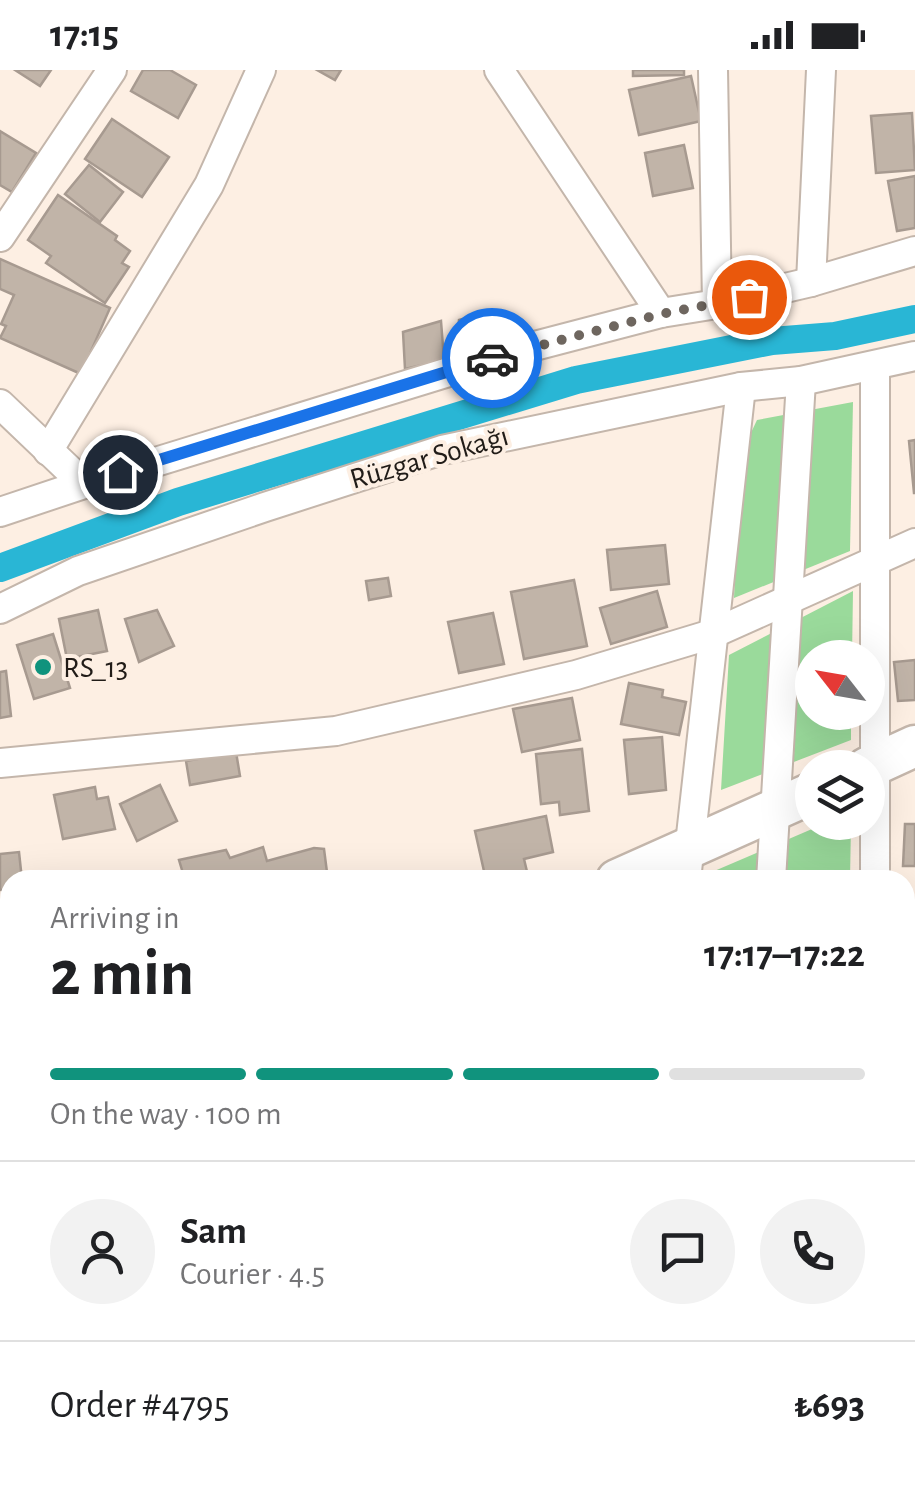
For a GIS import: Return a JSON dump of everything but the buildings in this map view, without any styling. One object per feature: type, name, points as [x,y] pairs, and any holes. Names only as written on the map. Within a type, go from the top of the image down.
[{"type":"street","points":[[0,237],[112,70]]},
{"type":"street","points":[[48,451],[209,185],[261,70]]},
{"type":"street","points":[[499,70],[661,314]]},
{"type":"street","points":[[713,70],[718,304]]},
{"type":"street","points":[[812,282],[821,70]]},
{"type":"street","points":[[0,512],[527,348],[812,282],[915,252]]},
{"type":"street","name":"Rüzgar Sokağı","points":[[0,608],[78,572],[265,506],[442,450],[741,387],[802,381],[915,356]]},
{"type":"street","points":[[872,750],[874,367]]},
{"type":"street","points":[[771,870],[802,381]]},
{"type":"street","points":[[687,864],[741,387]]},
{"type":"street","points":[[0,404],[84,484]]},
{"type":"street","points":[[0,762],[336,731],[576,675],[712,634],[915,542]]},
{"type":"street","points":[[885,759],[915,746]]},
{"type":"street","points":[[660,870],[687,864],[795,800]]},
{"type":"street","points":[[874,840],[875,870]]},
{"type":"green space","points":[[853,402],[850,551],[734,598],[740,456],[757,420]]},
{"type":"green space","points":[[853,591],[852,640],[795,640],[795,730],[851,730],[851,740],[825,750],[795,750],[795,762],[721,790],[729,655]]},
{"type":"green space","points":[[795,836],[795,840],[851,840],[850,870],[717,870]]},
{"type":"waterway","points":[[0,568],[178,502],[576,380],[772,341],[835,336],[915,319]]},
{"type":"way so far","points":[[492,358],[661,314],[749,297]]},
{"type":"place","name":"RS_13","points":[[43,667]]},
{"type":"route","points":[[120,472],[492,358]]}]
